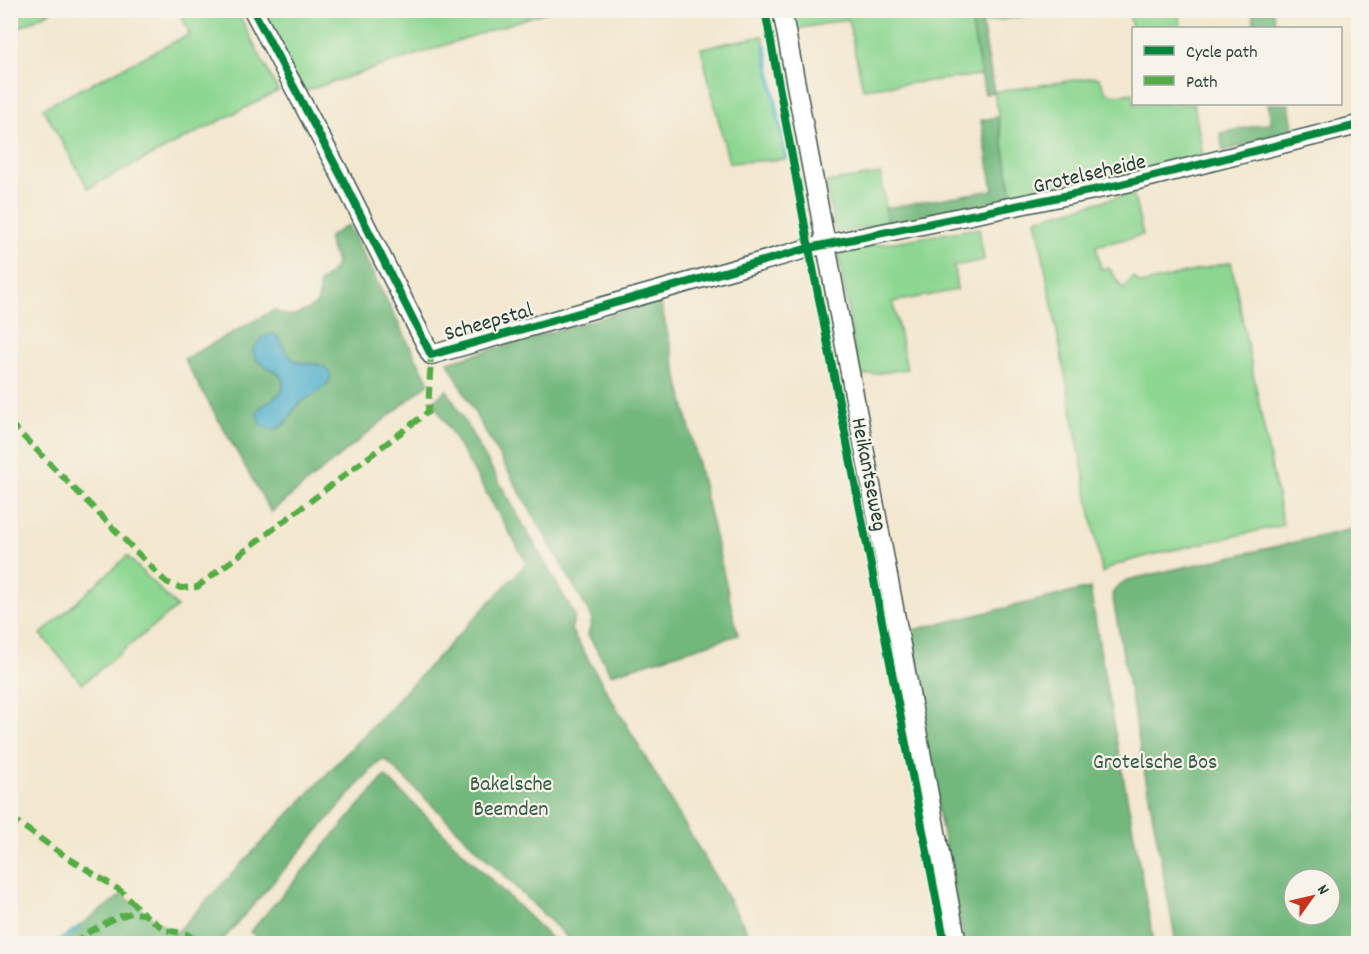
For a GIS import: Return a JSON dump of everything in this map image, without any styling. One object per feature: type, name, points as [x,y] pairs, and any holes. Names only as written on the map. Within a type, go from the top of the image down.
[{"type":"street","name":"Scheepstal","points":[[253,10],[340,174],[431,355],[825,244]]},
{"type":"street","name":"Heikantseweg","points":[[782,10],[957,944]]},
{"type":"street","name":"Grotelseheide","points":[[825,244],[1118,185],[1359,125]]},
{"type":"green space","points":[[11,10],[52,10],[52,11],[11,32]]},
{"type":"green space","points":[[980,10],[1057,10],[1057,11],[982,23]]},
{"type":"green space","points":[[179,11],[237,11],[278,91],[88,188],[43,108],[190,34]]},
{"type":"green space","points":[[256,11],[549,11],[299,93]]},
{"type":"green space","points":[[793,11],[969,11],[981,75],[863,89],[848,19],[797,29]]},
{"type":"green space","points":[[969,11],[980,11],[994,92],[985,94]]},
{"type":"green space","points":[[1128,11],[1178,11],[1181,27],[1132,27]]},
{"type":"green space","points":[[1252,11],[1273,11],[1276,27],[1255,27]]},
{"type":"green space","points":[[763,36],[786,159],[729,163],[701,48]]},
{"type":"green space","points":[[1095,77],[1099,78],[1106,92],[1115,95],[1132,93],[1132,105],[1194,105],[1203,156],[1013,202],[994,92]]},
{"type":"green space","points":[[1268,105],[1289,105],[1294,133],[1223,151],[1220,133],[1271,123]]},
{"type":"green space","points":[[998,117],[1013,202],[888,224],[885,208],[993,190],[981,120]]},
{"type":"green space","points":[[881,174],[888,224],[835,233],[826,182]]},
{"type":"green space","points":[[1133,193],[1143,235],[1096,246],[1101,269],[1109,268],[1123,289],[1133,277],[1141,284],[1231,262],[1283,525],[1143,557],[1115,565],[1102,573],[1036,219]]},
{"type":"green space","points":[[348,225],[429,383],[271,512],[184,359],[274,310],[290,316],[315,305],[318,302],[320,282],[332,271],[336,263],[329,237]],"holes":[[[278,337],[286,353],[292,359],[304,364],[318,364],[328,371],[285,423],[260,408],[282,392],[283,383],[276,372],[259,362],[253,350],[262,338]]]},
{"type":"green space","points":[[979,228],[984,260],[954,266],[957,290],[893,302],[907,369],[859,376],[838,251]]},
{"type":"green space","points":[[660,301],[738,635],[611,674],[588,635],[592,620],[590,614],[478,419],[448,362]]},
{"type":"green space","name":"Bakelsche Beemden","points":[[447,390],[575,616],[571,630],[754,943],[573,943],[386,760],[379,761],[220,943],[55,943],[122,895],[175,934],[527,563],[433,401]]},
{"type":"green space","name":"Grotelsche Bos","points":[[1353,529],[1358,638],[1358,943],[1176,943],[1112,594],[1127,580]]},
{"type":"green space","points":[[127,556],[177,607],[82,684],[41,634]]},
{"type":"green space","points":[[1090,588],[1154,943],[964,943],[904,632]]},
{"type":"green space","points":[[385,776],[556,943],[268,944],[250,932]]},
{"type":"water","points":[[274,333],[294,360],[323,366],[331,376],[326,386],[300,403],[284,424],[274,429],[261,424],[257,414],[260,408],[282,392],[283,383],[277,372],[255,357],[253,350],[262,338]]},
{"type":"waterway","points":[[765,46],[786,157]]},
{"type":"waterway","points":[[57,944],[80,927]]},
{"type":"marked path","points":[[10,423],[166,582],[181,588],[197,587],[428,412],[431,355]]},
{"type":"marked path","points":[[10,817],[59,852],[121,891],[144,914]]},
{"type":"marked path","points":[[73,944],[115,918],[131,913],[144,914],[165,930],[187,934],[200,944]]},
{"type":"cycle path","points":[[253,10],[340,174],[431,355],[809,248],[1118,185],[1358,125]]},
{"type":"cycle path","points":[[765,10],[809,248],[945,944]]}]
